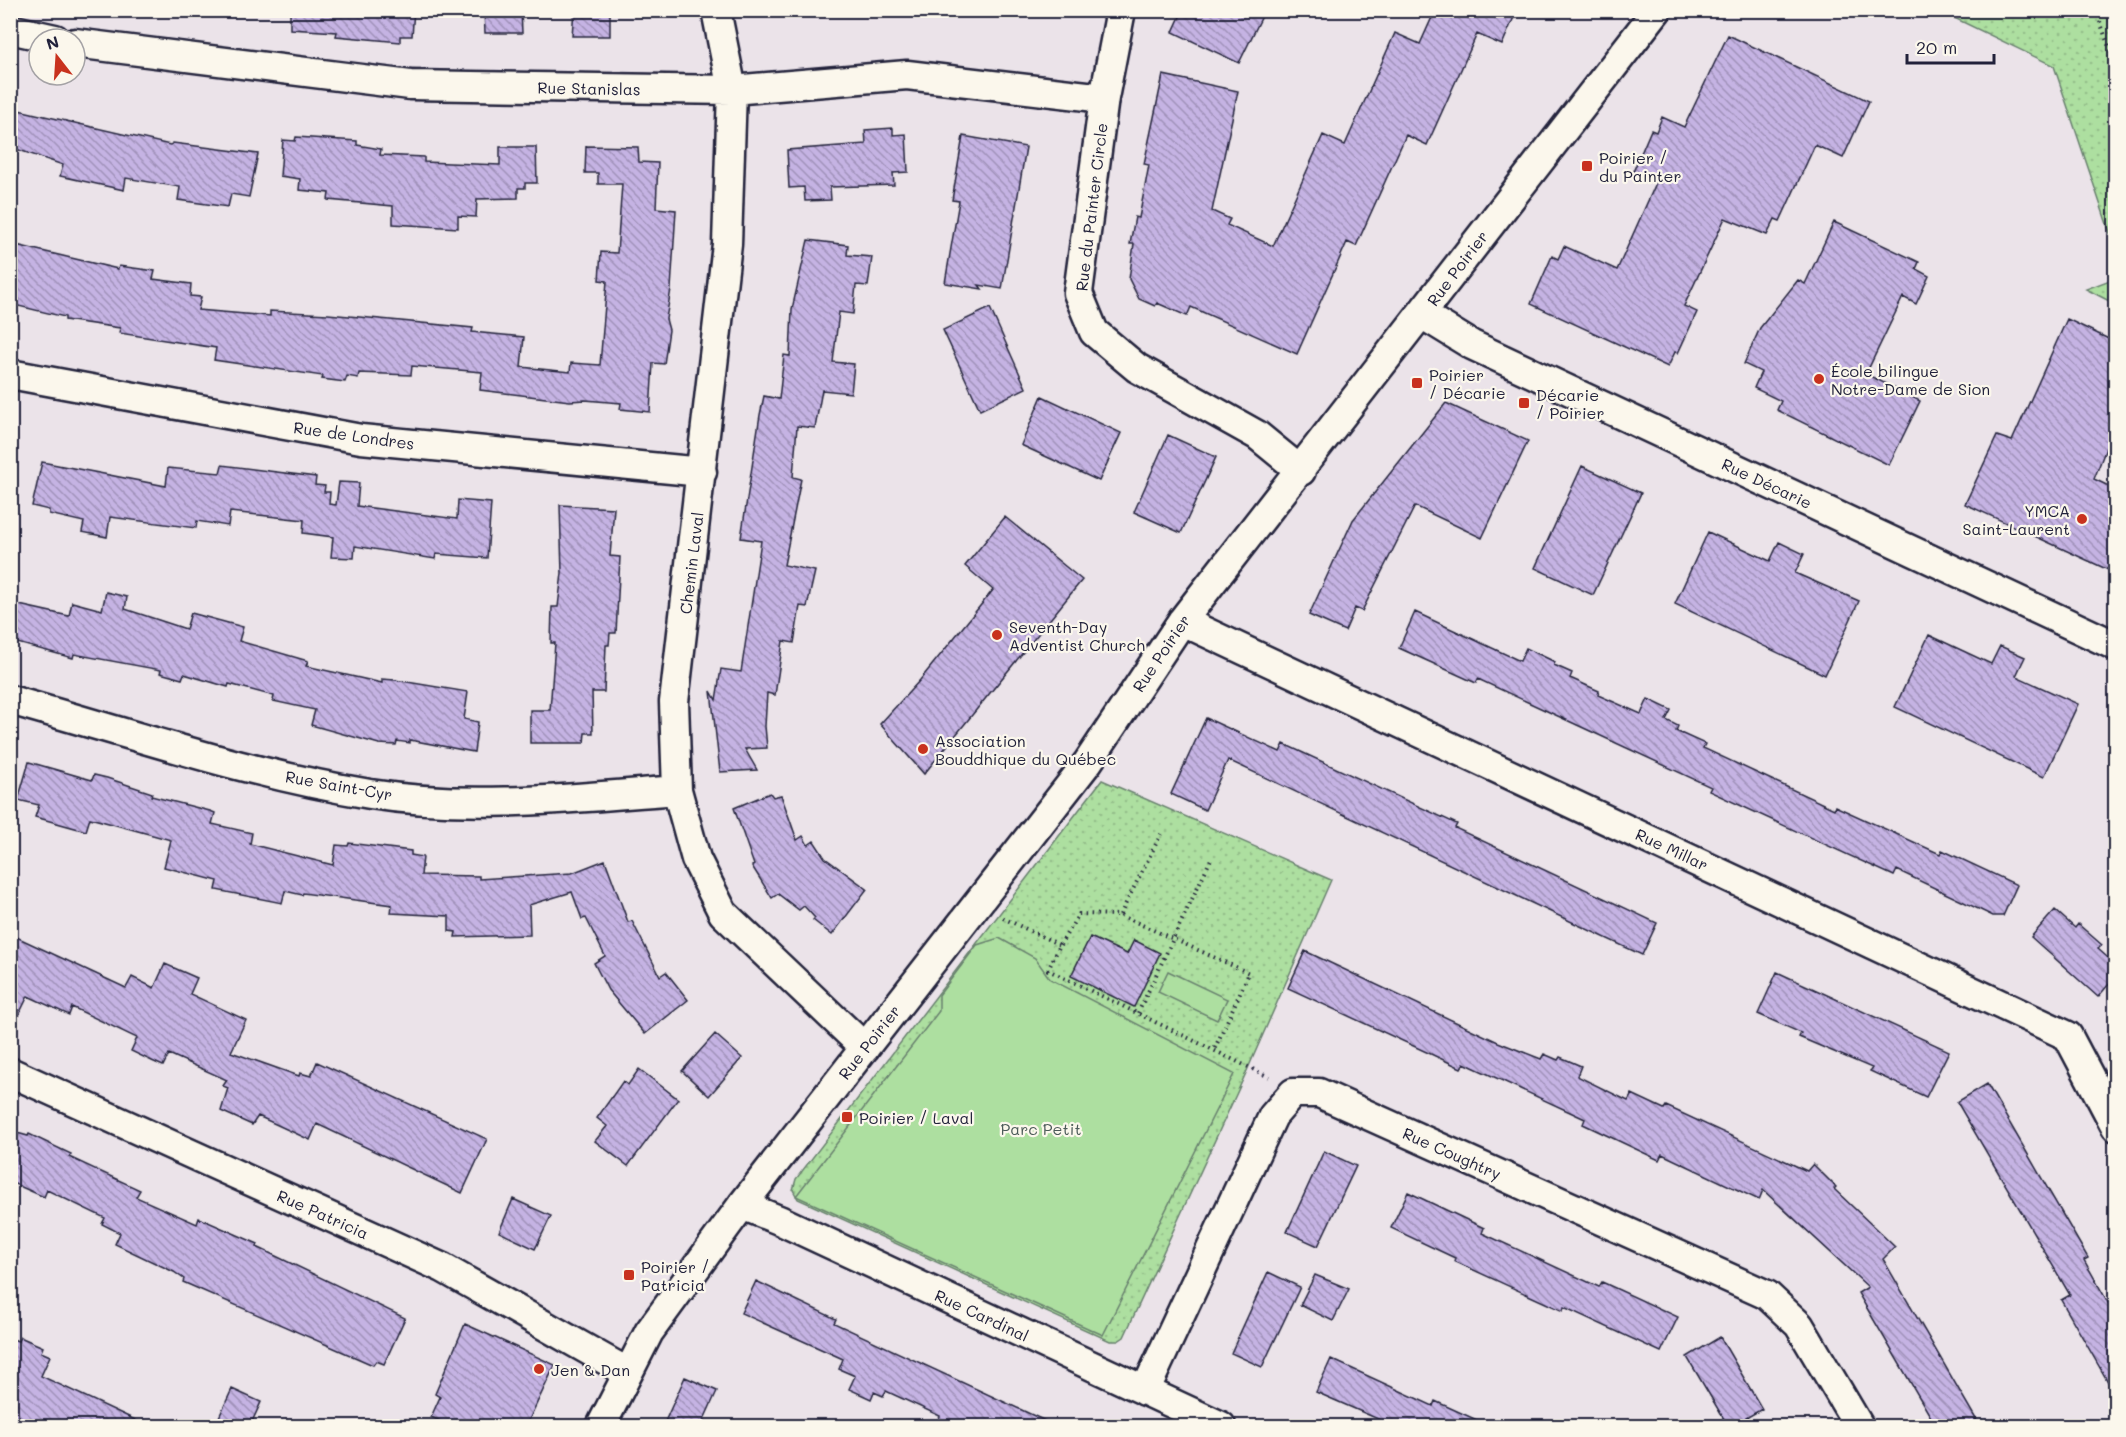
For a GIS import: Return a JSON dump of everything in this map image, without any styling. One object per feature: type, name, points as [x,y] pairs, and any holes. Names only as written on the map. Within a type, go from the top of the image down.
[{"type":"street","name":"Chemin Laval","points":[[716,10],[732,90],[727,244],[674,702],[677,790],[696,859],[723,913],[865,1048]]},
{"type":"street","name":"Rue du Painter Circle","points":[[1121,10],[1104,98],[1078,293],[1094,332],[1137,368],[1257,435],[1301,471]]},
{"type":"street","name":"Rue Poirier","points":[[601,1426],[649,1332],[742,1205],[1088,762],[1182,621],[1423,315],[1657,10]]},
{"type":"street","points":[[10,29],[27,33]]},
{"type":"street","name":"Rue Stanislas","points":[[87,45],[410,85],[732,90],[907,75],[1104,98]]},
{"type":"street","name":"Rue Décarie","points":[[1423,315],[1472,345],[2115,646]]},
{"type":"street","name":"Rue de Londres","points":[[10,375],[361,439],[702,472]]},
{"type":"street","name":"Rue Millar","points":[[1182,621],[2068,1036],[2115,1127]]},
{"type":"street","name":"Rue Saint-Cyr","points":[[10,700],[215,758],[372,794],[460,801],[566,799],[677,790]]},
{"type":"street","name":"Rue Patricia","points":[[10,1072],[443,1268],[627,1372]]},
{"type":"street","points":[[1144,1391],[1272,1116],[1293,1093]]},
{"type":"street","name":"Rue Coughtry","points":[[1293,1093],[1319,1093],[1767,1295],[1799,1325],[1859,1426]]},
{"type":"street","name":"Rue Cardinal","points":[[742,1205],[779,1220],[1221,1426]]},
{"type":"path","points":[[2096,10],[2115,66]]},
{"type":"path","points":[[1120,915],[1161,834]]},
{"type":"path","points":[[1138,1013],[1211,859]]},
{"type":"path","points":[[975,905],[1060,945]]},
{"type":"path","points":[[1214,1050],[1249,973],[1120,915],[1079,915],[1060,945],[1048,970],[1214,1050],[1263,1073],[1293,1093]]},
{"type":"green space","points":[[1940,11],[2115,11],[2115,248],[2054,66]]},
{"type":"green space","points":[[2115,278],[2115,304],[2086,289]]},
{"type":"green space","name":"Parc Petit","points":[[1102,780],[1331,880],[1246,1073],[1124,1337],[1118,1341],[1110,1341],[798,1199],[793,1190],[796,1179]]},
{"type":"green space","points":[[999,938],[1035,958],[1050,979],[1234,1074],[1103,1335],[796,1196],[939,1011],[939,995],[977,945]]},
{"type":"green space","points":[[1168,971],[1227,999],[1217,1020],[1158,992]]},
{"type":"building","points":[[290,10],[414,10],[412,36],[400,36],[400,42],[336,36],[337,32],[290,29]]},
{"type":"building","points":[[484,10],[521,10],[522,33],[485,33]]},
{"type":"building","points":[[574,10],[610,10],[610,36],[572,36]]},
{"type":"building","points":[[1183,10],[1265,10],[1239,63],[1173,32]]},
{"type":"building","points":[[1423,10],[1517,10],[1502,45],[1477,34],[1427,145],[1406,135],[1356,246],[1347,242],[1297,354],[1191,307],[1187,316],[1157,303],[1155,306],[1139,299],[1129,279],[1134,244],[1130,244],[1135,217],[1139,218],[1149,165],[1144,164],[1163,75],[1238,91],[1212,211],[1230,219],[1227,225],[1273,246],[1323,135],[1345,145],[1395,33],[1420,44],[1433,15]]},
{"type":"building","points":[[1728,35],[1869,101],[1843,158],[1815,145],[1780,221],[1775,219],[1767,235],[1725,218],[1684,306],[1697,312],[1678,353],[1675,352],[1668,367],[1531,304],[1552,256],[1558,259],[1564,246],[1617,270],[1656,183],[1633,172],[1651,130],[1656,132],[1662,117],[1684,127]]},
{"type":"building","points":[[10,108],[170,145],[173,143],[258,154],[249,197],[231,194],[228,207],[178,200],[180,187],[126,178],[124,190],[60,176],[63,165],[10,147]]},
{"type":"building","points":[[893,128],[893,135],[906,134],[908,172],[893,173],[894,185],[830,187],[831,200],[805,201],[804,187],[789,188],[787,150],[866,144],[865,130]]},
{"type":"building","points":[[963,136],[1026,147],[1002,289],[979,285],[982,289],[945,283],[959,201],[952,200]]},
{"type":"building","points":[[296,137],[357,141],[357,145],[381,149],[380,155],[424,157],[424,162],[500,165],[500,147],[536,147],[537,183],[525,183],[525,188],[518,188],[518,198],[477,199],[476,217],[458,216],[458,228],[393,224],[393,206],[328,200],[329,193],[299,190],[300,179],[280,176],[283,140],[295,141]]},
{"type":"building","points":[[586,146],[638,147],[639,162],[658,163],[656,208],[676,210],[671,289],[666,319],[669,330],[664,364],[653,363],[650,412],[620,409],[621,403],[570,401],[480,390],[482,372],[412,366],[411,375],[359,373],[358,378],[347,376],[345,382],[322,379],[323,376],[214,360],[216,348],[119,333],[120,328],[65,320],[65,317],[10,304],[10,272],[16,245],[118,269],[119,266],[155,271],[153,279],[191,284],[190,296],[201,297],[198,310],[270,316],[270,311],[328,314],[473,328],[472,332],[524,337],[521,367],[570,372],[571,363],[600,365],[607,281],[599,280],[601,252],[617,253],[622,184],[598,184],[598,173],[585,173]]},
{"type":"building","points":[[1834,222],[1919,262],[1916,269],[1929,276],[1916,304],[1903,297],[1866,374],[1920,401],[1889,465],[1777,410],[1781,401],[1754,388],[1761,372],[1744,364],[1760,328],[1798,280],[1805,284]]},
{"type":"building","points":[[808,240],[848,245],[847,255],[872,257],[868,286],[856,285],[853,314],[839,312],[833,362],[854,364],[851,393],[822,390],[815,428],[797,426],[793,477],[801,479],[784,565],[815,571],[807,607],[800,606],[794,643],[783,641],[775,695],[767,693],[765,726],[767,748],[745,749],[757,770],[720,772],[711,691],[716,700],[721,669],[741,672],[761,541],[741,538],[760,415],[764,396],[779,399],[784,355],[790,356],[792,309]]},
{"type":"building","points":[[990,308],[1026,388],[980,410],[943,330]]},
{"type":"building","points":[[2067,319],[2115,342],[2115,425],[2094,479],[2115,489],[2115,573],[1965,504],[1997,436],[2012,441]]},
{"type":"building","points":[[1042,396],[1121,433],[1099,481],[1021,445]]},
{"type":"building","points":[[1446,403],[1528,441],[1482,538],[1415,506],[1362,611],[1355,608],[1345,631],[1309,615],[1353,520]]},
{"type":"building","points":[[1168,435],[1216,457],[1181,533],[1134,512]]},
{"type":"building","points":[[42,462],[166,486],[168,468],[220,473],[222,465],[316,477],[315,485],[325,486],[324,492],[330,492],[329,504],[336,505],[339,482],[359,483],[357,506],[457,519],[458,500],[491,503],[487,558],[436,554],[435,559],[355,546],[354,558],[331,557],[333,537],[303,533],[304,520],[230,512],[228,526],[197,521],[196,528],[110,517],[107,537],[82,532],[84,522],[49,514],[49,510],[32,506]]},
{"type":"building","points":[[1582,466],[1641,493],[1593,595],[1535,568]]},
{"type":"building","points":[[560,505],[614,508],[610,556],[620,557],[616,633],[610,633],[609,645],[606,645],[604,692],[592,692],[593,733],[585,733],[584,743],[530,743],[530,710],[550,710],[555,643],[551,643],[552,607],[558,607],[562,573]]},
{"type":"building","name":"Seventh-Day Adventist Church","points":[[1005,517],[1082,580],[924,774],[880,724],[920,680],[993,590],[965,566]]},
{"type":"building","points":[[1708,532],[1770,561],[1779,542],[1804,554],[1795,573],[1859,601],[1825,675],[1675,604]]},
{"type":"building","points":[[106,592],[127,597],[125,609],[186,629],[191,613],[243,627],[239,641],[308,661],[306,666],[382,683],[382,679],[395,680],[468,692],[464,719],[478,722],[474,752],[410,740],[410,743],[397,741],[396,745],[379,744],[311,725],[315,710],[273,701],[274,696],[229,684],[228,687],[184,674],[182,679],[160,673],[161,670],[74,654],[73,658],[10,641],[10,603],[69,616],[72,602],[102,610]]},
{"type":"building","points":[[1415,612],[1520,661],[1526,648],[1572,673],[1570,678],[1599,691],[1598,695],[1641,714],[1648,699],[1671,710],[1666,720],[1678,726],[1676,731],[1705,744],[1703,748],[1834,809],[1835,806],[1940,854],[1942,850],[2017,885],[2003,916],[1993,916],[1897,870],[1894,876],[1709,791],[1711,787],[1478,679],[1476,683],[1399,648]]},
{"type":"building","points":[[1929,635],[1991,664],[2000,646],[2025,657],[2016,676],[2078,704],[2044,777],[1895,707]]},
{"type":"building","points":[[1206,718],[1280,752],[1284,744],[1457,824],[1455,828],[1657,923],[1642,955],[1228,760],[1205,810],[1171,794]]},
{"type":"building","points":[[29,762],[92,780],[94,775],[107,778],[152,793],[151,796],[210,811],[215,813],[212,824],[252,833],[250,844],[333,865],[336,845],[348,846],[349,843],[411,851],[411,855],[423,857],[421,875],[479,876],[479,879],[572,873],[605,860],[628,922],[632,921],[660,976],[666,972],[688,1000],[645,1034],[608,990],[594,963],[605,956],[586,918],[582,919],[572,892],[529,905],[530,935],[455,937],[456,932],[449,931],[449,916],[391,913],[392,905],[303,893],[302,895],[285,891],[282,903],[216,890],[218,881],[164,867],[171,840],[90,818],[86,831],[35,817],[39,805],[18,800]]},
{"type":"building","points":[[770,793],[773,797],[781,795],[797,840],[803,836],[808,845],[814,841],[825,858],[867,889],[832,935],[813,920],[815,918],[804,906],[799,910],[778,894],[772,898],[752,866],[754,865],[734,808]]},
{"type":"building","points":[[2055,910],[2075,928],[2078,924],[2102,945],[2098,949],[2115,964],[2115,977],[2098,997],[2031,937]]},
{"type":"building","points":[[10,934],[126,988],[132,977],[154,988],[165,964],[197,978],[190,994],[246,1020],[231,1052],[299,1076],[300,1073],[311,1076],[317,1062],[487,1139],[462,1193],[317,1124],[310,1140],[258,1116],[252,1125],[221,1111],[228,1088],[223,1086],[227,1080],[169,1054],[163,1066],[152,1061],[131,1051],[137,1038],[72,1007],[69,1015],[28,996],[10,1033]]},
{"type":"building","points":[[1090,937],[1127,954],[1134,940],[1160,953],[1134,1007],[1071,976]]},
{"type":"building","points":[[1305,951],[1498,1042],[1541,1059],[1544,1054],[1558,1060],[1560,1057],[1581,1066],[1577,1076],[1628,1101],[1632,1094],[1664,1109],[1666,1106],[1807,1171],[1813,1164],[1836,1187],[1834,1189],[1895,1247],[1883,1259],[1980,1426],[1936,1426],[1858,1293],[1868,1287],[1763,1190],[1759,1200],[1662,1154],[1659,1160],[1583,1124],[1585,1119],[1464,1063],[1461,1068],[1288,988]]},
{"type":"building","points":[[1777,972],[1949,1051],[1926,1097],[1870,1071],[1872,1068],[1799,1037],[1801,1033],[1758,1014]]},
{"type":"building","points":[[715,1034],[742,1058],[709,1096],[682,1071]]},
{"type":"building","points":[[639,1069],[678,1099],[628,1166],[595,1141],[607,1126],[597,1118],[623,1081],[628,1085]]},
{"type":"building","points":[[1987,1084],[2088,1258],[2084,1260],[2115,1315],[2115,1394],[2061,1300],[2070,1295],[1957,1102]]},
{"type":"building","points":[[10,1131],[28,1136],[29,1134],[71,1154],[69,1157],[140,1190],[136,1197],[197,1224],[199,1218],[258,1244],[257,1247],[405,1318],[384,1364],[376,1361],[373,1365],[183,1282],[184,1279],[174,1272],[115,1244],[120,1233],[102,1224],[105,1218],[47,1190],[44,1197],[10,1182]]},
{"type":"building","points":[[1324,1151],[1356,1166],[1318,1246],[1287,1232]]},
{"type":"building","points":[[1408,1192],[1484,1228],[1482,1233],[1599,1287],[1602,1282],[1678,1317],[1661,1352],[1564,1307],[1563,1311],[1454,1261],[1455,1258],[1391,1228]]},
{"type":"building","points":[[513,1199],[551,1216],[535,1249],[499,1232]]},
{"type":"building","points":[[1268,1272],[1300,1287],[1262,1367],[1231,1353]]},
{"type":"building","points":[[1315,1275],[1349,1289],[1333,1321],[1300,1305]]},
{"type":"building","points":[[756,1281],[836,1319],[834,1323],[1056,1426],[934,1426],[940,1416],[886,1391],[883,1396],[874,1392],[871,1399],[849,1389],[855,1376],[839,1369],[843,1359],[741,1313]]},
{"type":"building","points":[[465,1324],[555,1365],[526,1426],[452,1426],[431,1417],[440,1397],[435,1394]]},
{"type":"building","points":[[20,1337],[43,1347],[41,1352],[50,1356],[41,1376],[148,1426],[37,1426],[10,1415],[10,1338],[18,1341]]},
{"type":"building","points":[[1720,1337],[1762,1409],[1732,1426],[1728,1426],[1687,1357]]},
{"type":"building","points":[[1331,1359],[1433,1406],[1435,1401],[1490,1426],[1394,1426],[1316,1392]]},
{"type":"building","points":[[685,1377],[717,1391],[701,1426],[663,1426]]},
{"type":"building","points":[[232,1389],[261,1402],[250,1426],[215,1426]]},
{"type":"place","name":"Poirier / du Painter","points":[[1587,166]]},
{"type":"place","name":"École bilingue Notre-Dame de Sion","points":[[1819,379]]},
{"type":"place","name":"Poirier / Décarie","points":[[1417,383]]},
{"type":"place","name":"Décarie / Poirier","points":[[1524,403]]},
{"type":"place","name":"YMCA Saint-Laurent","points":[[2082,519]]},
{"type":"place","name":"Seventh-Day Adventist Church","points":[[997,635]]},
{"type":"place","name":"Association Bouddhique du Québec","points":[[923,749]]},
{"type":"place","name":"Poirier / Laval","points":[[847,1117]]},
{"type":"place","name":"Poirier / Patricia","points":[[629,1275]]},
{"type":"place","name":"Jen & Dan","points":[[539,1369]]}]
